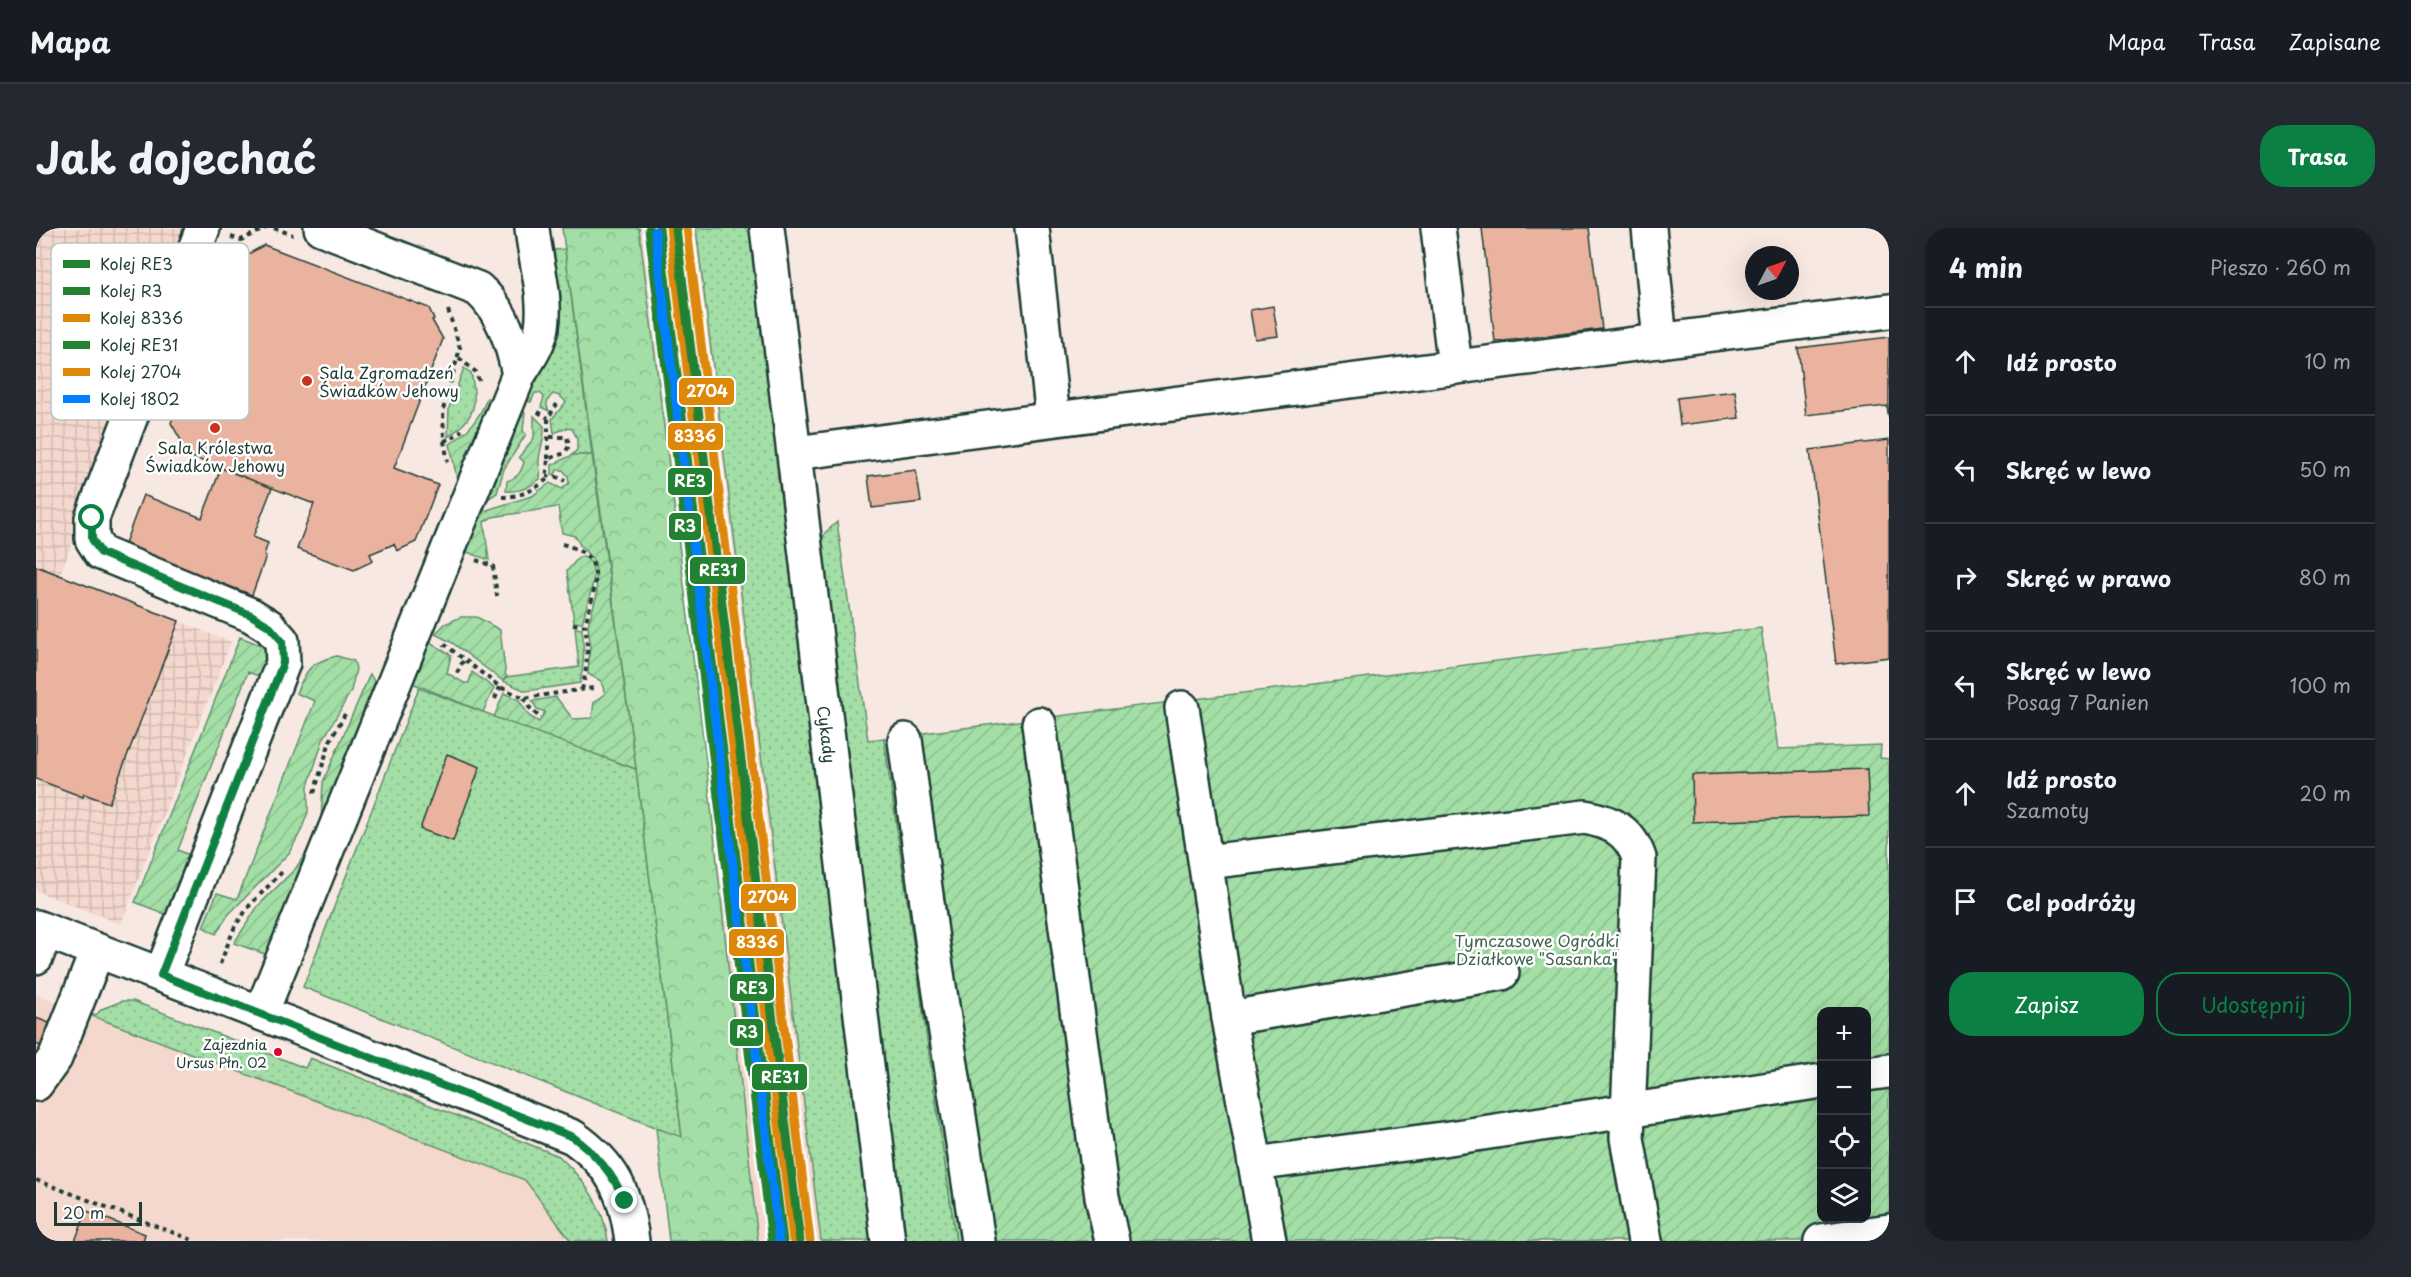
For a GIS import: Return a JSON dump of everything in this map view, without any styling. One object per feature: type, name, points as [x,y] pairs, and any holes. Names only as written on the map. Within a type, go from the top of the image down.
[{"type":"street","points":[[321,228],[478,289],[491,300],[503,322],[512,344],[519,374]]},
{"type":"street","points":[[261,1013],[519,374],[534,350],[542,328],[541,290],[532,228]]},
{"type":"street","name":"Cykady","points":[[767,228],[888,1241]]},
{"type":"street","points":[[1032,228],[1053,419]]},
{"type":"street","points":[[1438,228],[1455,367]]},
{"type":"street","points":[[1649,228],[1660,341]]},
{"type":"street","points":[[795,453],[1889,311]]},
{"type":"street","points":[[134,420],[92,518],[92,539],[101,553],[251,615],[269,626],[282,641],[283,663],[161,975]]},
{"type":"street","points":[[1182,708],[1229,1018],[1269,1241]]},
{"type":"street","points":[[1039,724],[1100,1186],[1112,1241]]},
{"type":"street","points":[[905,740],[933,947],[978,1241]]},
{"type":"street","points":[[1206,862],[1585,817],[1601,820],[1620,830],[1634,842],[1640,858],[1628,1138],[1645,1241]]},
{"type":"street","points":[[39,939],[98,951],[573,1137],[587,1147],[609,1170],[625,1201],[632,1241]]},
{"type":"street","points":[[36,1084],[55,1058],[98,951]]},
{"type":"street","points":[[1229,1018],[1502,973]]},
{"type":"street","points":[[1871,1073],[1889,1071]]},
{"type":"street","points":[[1255,1164],[1449,1138],[1817,1082]]},
{"type":"street","points":[[1821,1241],[1889,1231]]},
{"type":"path","points":[[214,231],[241,240],[266,228]]},
{"type":"path","points":[[449,466],[444,441],[443,410],[459,358],[476,372],[482,391]]},
{"type":"path","points":[[500,498],[519,496],[546,480],[550,438],[548,418],[557,404]]},
{"type":"path","points":[[444,441],[452,438],[468,424]]},
{"type":"path","points":[[548,459],[565,453],[569,446],[567,437],[550,438]]},
{"type":"path","points":[[546,476],[558,477],[565,481]]},
{"type":"path","points":[[562,544],[580,550],[593,562],[596,574],[595,592],[585,626],[588,659],[582,690]]},
{"type":"path","points":[[573,624],[585,626]]},
{"type":"path","points":[[441,642],[500,687],[524,698],[558,691],[593,688]]},
{"type":"path","points":[[457,673],[464,659]]},
{"type":"path","points":[[495,699],[500,687]]},
{"type":"path","points":[[524,698],[538,716]]},
{"type":"path","points":[[314,798],[314,788],[330,741],[346,713]]},
{"type":"path","points":[[219,967],[235,926],[250,905],[286,868]]},
{"type":"path","points":[[36,1180],[195,1241]]},
{"type":"shaded area","points":[[36,228],[193,228],[187,243],[51,243],[51,420],[119,420],[60,575],[231,642],[121,924],[36,891]]},
{"type":"shaded area","points":[[562,228],[750,228],[879,1241],[694,1241],[636,769]]},
{"type":"shaded area","points":[[36,994],[525,1180],[571,1241],[36,1241]]},
{"type":"green space","points":[[562,228],[639,228],[705,752],[758,1241],[669,1241],[656,1128],[682,1137],[636,769]]},
{"type":"green space","points":[[696,228],[752,228],[872,1241],[821,1241]]},
{"type":"green space","points":[[565,249],[592,455],[572,455],[577,450],[577,438],[572,429],[567,428],[554,433],[552,419],[566,402],[560,396],[553,394],[549,398],[547,404],[549,411],[541,407],[544,397],[540,393],[535,393],[531,402],[524,400],[544,251]]},
{"type":"green space","points":[[464,368],[471,373],[474,394],[473,410],[464,423],[448,437],[449,408]]},
{"type":"green space","points":[[487,398],[496,401],[459,490],[450,444],[472,424]]},
{"type":"green space","points":[[520,409],[525,412],[523,431],[526,434],[504,469],[497,493],[483,502]]},
{"type":"green space","points":[[534,416],[544,426],[539,460],[540,479],[524,489],[506,491],[507,481],[522,469],[524,462],[519,457],[534,438]]},
{"type":"green space","points":[[572,455],[592,455],[636,769],[494,717],[504,693],[519,700],[529,716],[539,722],[545,712],[537,709],[532,701],[556,697],[573,719],[592,718],[594,702],[605,694],[601,681],[588,674],[590,643],[588,625],[597,594],[595,562],[575,536],[562,533],[558,507],[492,517],[484,522],[489,560],[464,551],[480,512],[532,496],[550,483],[562,489],[569,483],[568,476],[563,470],[557,470],[555,475],[552,474],[552,465]]},
{"type":"green space","points":[[837,522],[868,740],[884,738],[956,1241],[904,1241],[817,550],[825,533]]},
{"type":"green space","points":[[579,557],[584,557],[592,563],[594,575],[582,623],[574,622],[567,571]]},
{"type":"green space","points":[[461,617],[477,617],[500,630],[506,677],[503,681],[451,642],[435,634],[445,624]]},
{"type":"green space","points":[[575,628],[582,629],[583,636],[584,656],[580,683],[526,691],[503,681],[506,677],[579,667]]},
{"type":"green space","name":"Tymczasowe Ogródki Działkowe \"Sasanka\"","points":[[1761,628],[1778,749],[1881,745],[1880,758],[1889,759],[1889,1241],[956,1241],[884,738]]},
{"type":"green space","points":[[240,637],[271,649],[269,680],[248,672],[178,850],[198,859],[175,918],[135,902]]},
{"type":"green space","points":[[430,642],[451,655],[447,673],[464,683],[469,683],[472,672],[494,688],[483,712],[412,683]]},
{"type":"green space","points":[[337,656],[354,661],[356,669],[351,691],[323,740],[308,786],[308,812],[301,831],[289,853],[228,915],[216,934],[203,927],[217,893],[237,899],[315,701],[296,693],[303,678],[315,664]]},
{"type":"green space","points":[[370,674],[375,683],[375,705],[276,958],[234,943],[258,906],[296,868],[309,848],[321,821],[323,782]]},
{"type":"green space","points":[[419,688],[636,769],[682,1138],[303,987]]},
{"type":"green space","points":[[122,1001],[133,1001],[305,1068],[310,1058],[559,1156],[577,1174],[591,1194],[602,1216],[608,1241],[571,1241],[525,1180],[87,1014],[96,1015],[102,1009]]},
{"type":"building","points":[[1482,228],[1589,228],[1602,329],[1495,342]]},
{"type":"building","name":"Sala Zgromadzeń Świadków Jehowy","points":[[264,245],[429,308],[434,319],[432,320],[443,339],[394,468],[438,485],[416,542],[397,551],[394,544],[370,554],[373,561],[354,570],[297,549],[314,504],[184,454],[179,444],[182,442],[171,423],[172,420],[249,420],[249,254]]},
{"type":"building","points":[[1273,306],[1278,336],[1255,339],[1250,310]]},
{"type":"building","points":[[1889,337],[1889,419],[1887,406],[1806,415],[1798,348]]},
{"type":"building","points":[[1735,391],[1739,418],[1680,425],[1677,398]]},
{"type":"building","points":[[1889,440],[1889,657],[1836,664],[1810,450]]},
{"type":"building","points":[[221,468],[272,488],[253,537],[268,543],[264,555],[266,556],[252,595],[124,546],[143,495],[202,518]]},
{"type":"building","points":[[916,470],[921,502],[872,508],[868,476]]},
{"type":"building","points":[[36,566],[179,621],[109,803],[84,794],[83,797],[36,779]]},
{"type":"building","points":[[447,754],[480,767],[453,841],[420,829]]},
{"type":"building","points":[[1867,769],[1869,816],[1693,822],[1692,775]]},
{"type":"building","points":[[36,1018],[52,1024],[43,1047],[36,1044]]},
{"type":"building","points":[[87,1211],[145,1234],[143,1241],[75,1241]]},
{"type":"rail line","name":"RE3","points":[[659,228],[783,1241]]},
{"type":"rail line","name":"8336","points":[[670,228],[793,1240]]},
{"type":"rail line","name":"RE31","points":[[676,228],[800,1241]]},
{"type":"rail line","name":"2704","points":[[687,228],[810,1240]]},
{"type":"rail line","name":"R3","points":[[649,229],[772,1241]]},
{"type":"rail line","name":"1802","points":[[655,231],[779,1241]]},
{"type":"place","name":"Sala Zgromadzeń Świadków Jehowy","points":[[307,381]]},
{"type":"place","name":"Sala Królestwa Świadków Jehowy","points":[[215,428]]},
{"type":"place","name":"Zajezdnia Ursus Płn. 02","points":[[278,1052]]},
{"type":"route","points":[[92,518],[92,539],[101,553],[251,615],[269,626],[282,641],[283,663],[161,975],[557,1129],[573,1137],[599,1158],[609,1170],[625,1201]]}]
